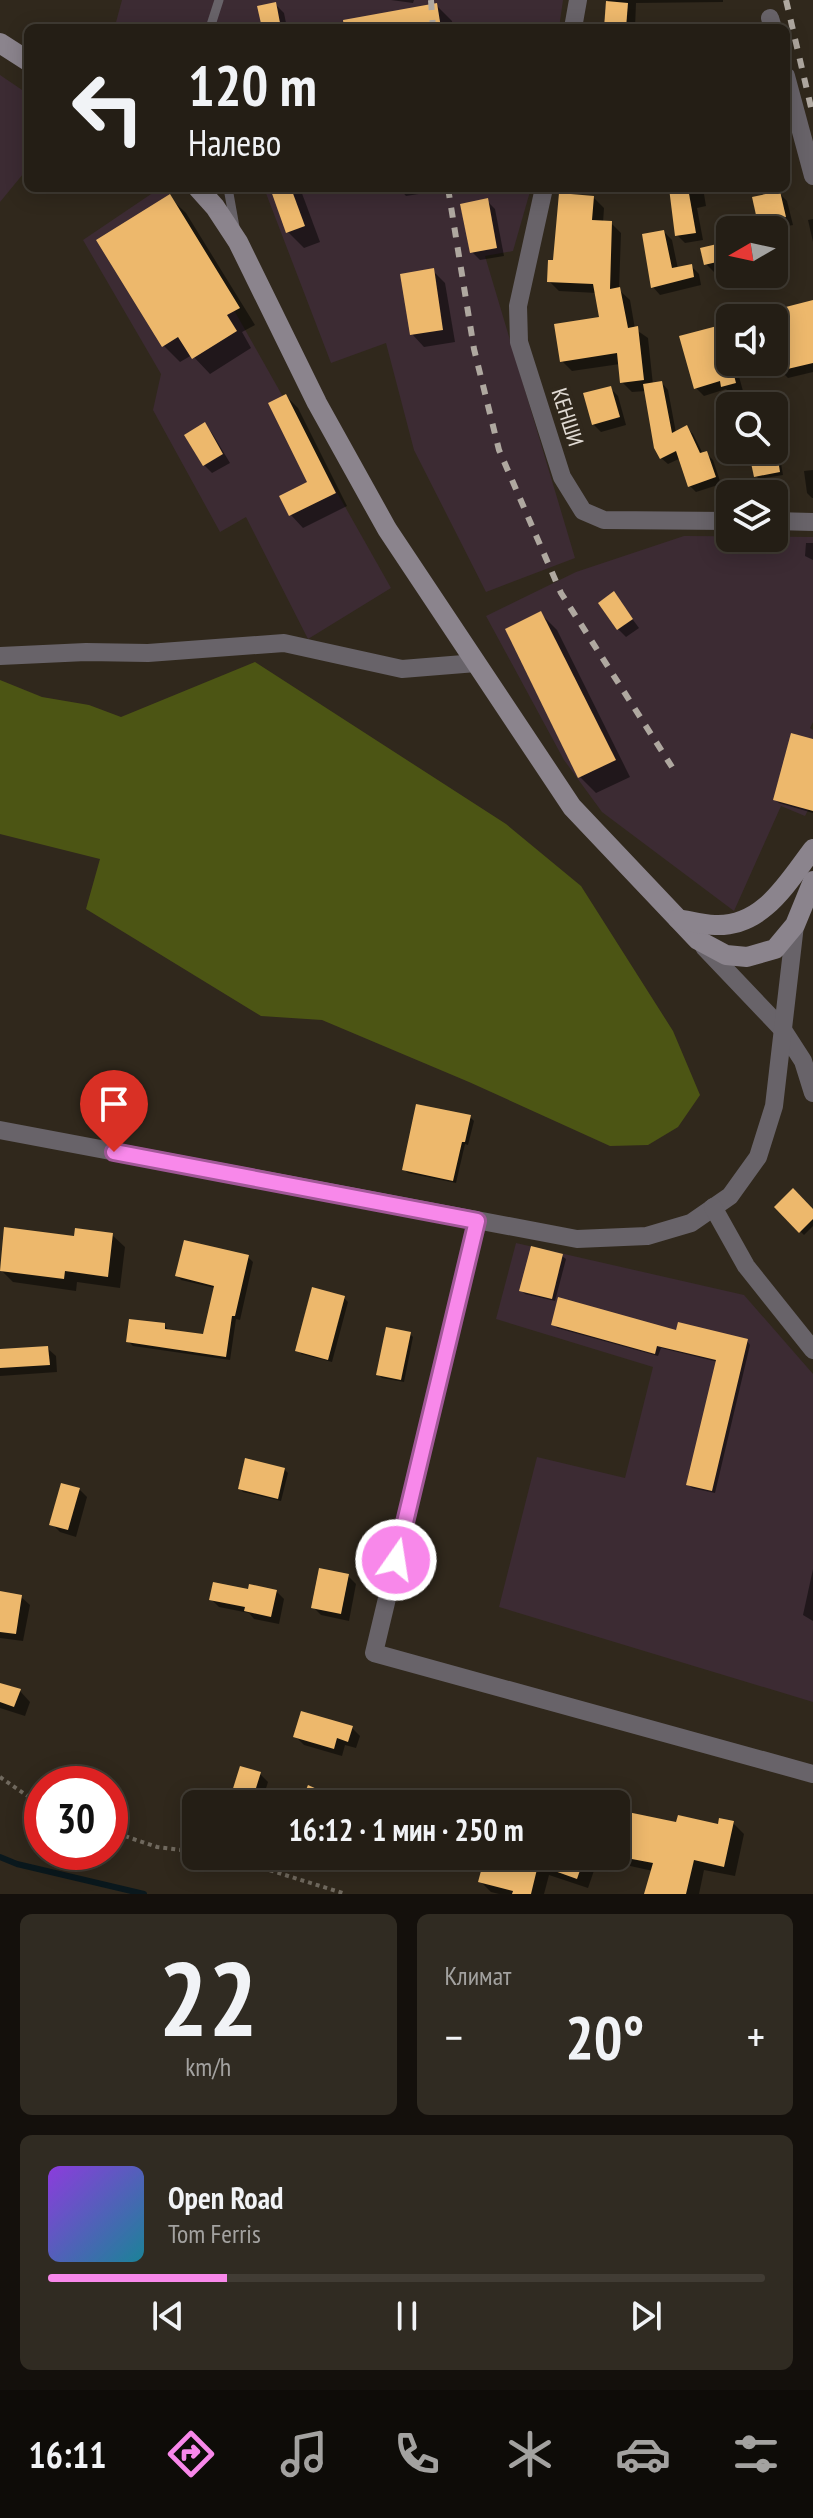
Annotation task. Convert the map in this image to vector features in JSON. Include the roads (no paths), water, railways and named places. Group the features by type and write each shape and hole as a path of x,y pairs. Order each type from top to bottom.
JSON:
{"main road":[{"path":"0,43 24,58"},
{"path":"202,192 238,242 317,403 387,529 572,807 698,940 726,955 747,957 775,949 795,925 813,881"},
{"path":"678,919 716,925 746,921 773,902 813,849"}],"street":[{"path":"574,24 578,0"},
{"path":"790,91 813,176"},
{"name":"КЕНШИ","path":"543,192 518,306 519,342 562,477 583,511 604,520 716,521"},
{"path":"788,521 813,522"},
{"path":"0,656 148,653 284,643 402,669 476,663"},
{"path":"0,1130 577,1239 647,1236 691,1223 730,1196 758,1157 774,1106 795,925"},
{"path":"698,940 783,1030 803,1061 813,1093"},
{"path":"713,1207 746,1266 813,1350"},
{"path":"477,1221 374,1653 813,1774"}],"lane":[{"path":"211,24 219,0"},
{"path":"229,192 238,242"}],"waterway":[{"path":"0,1857 17,1864 144,1894"}],"railway":[{"path":"431,0 433,24"},
{"path":"786,0 813,116"},
{"path":"449,192 474,349 499,450 561,593 672,767"}]}
